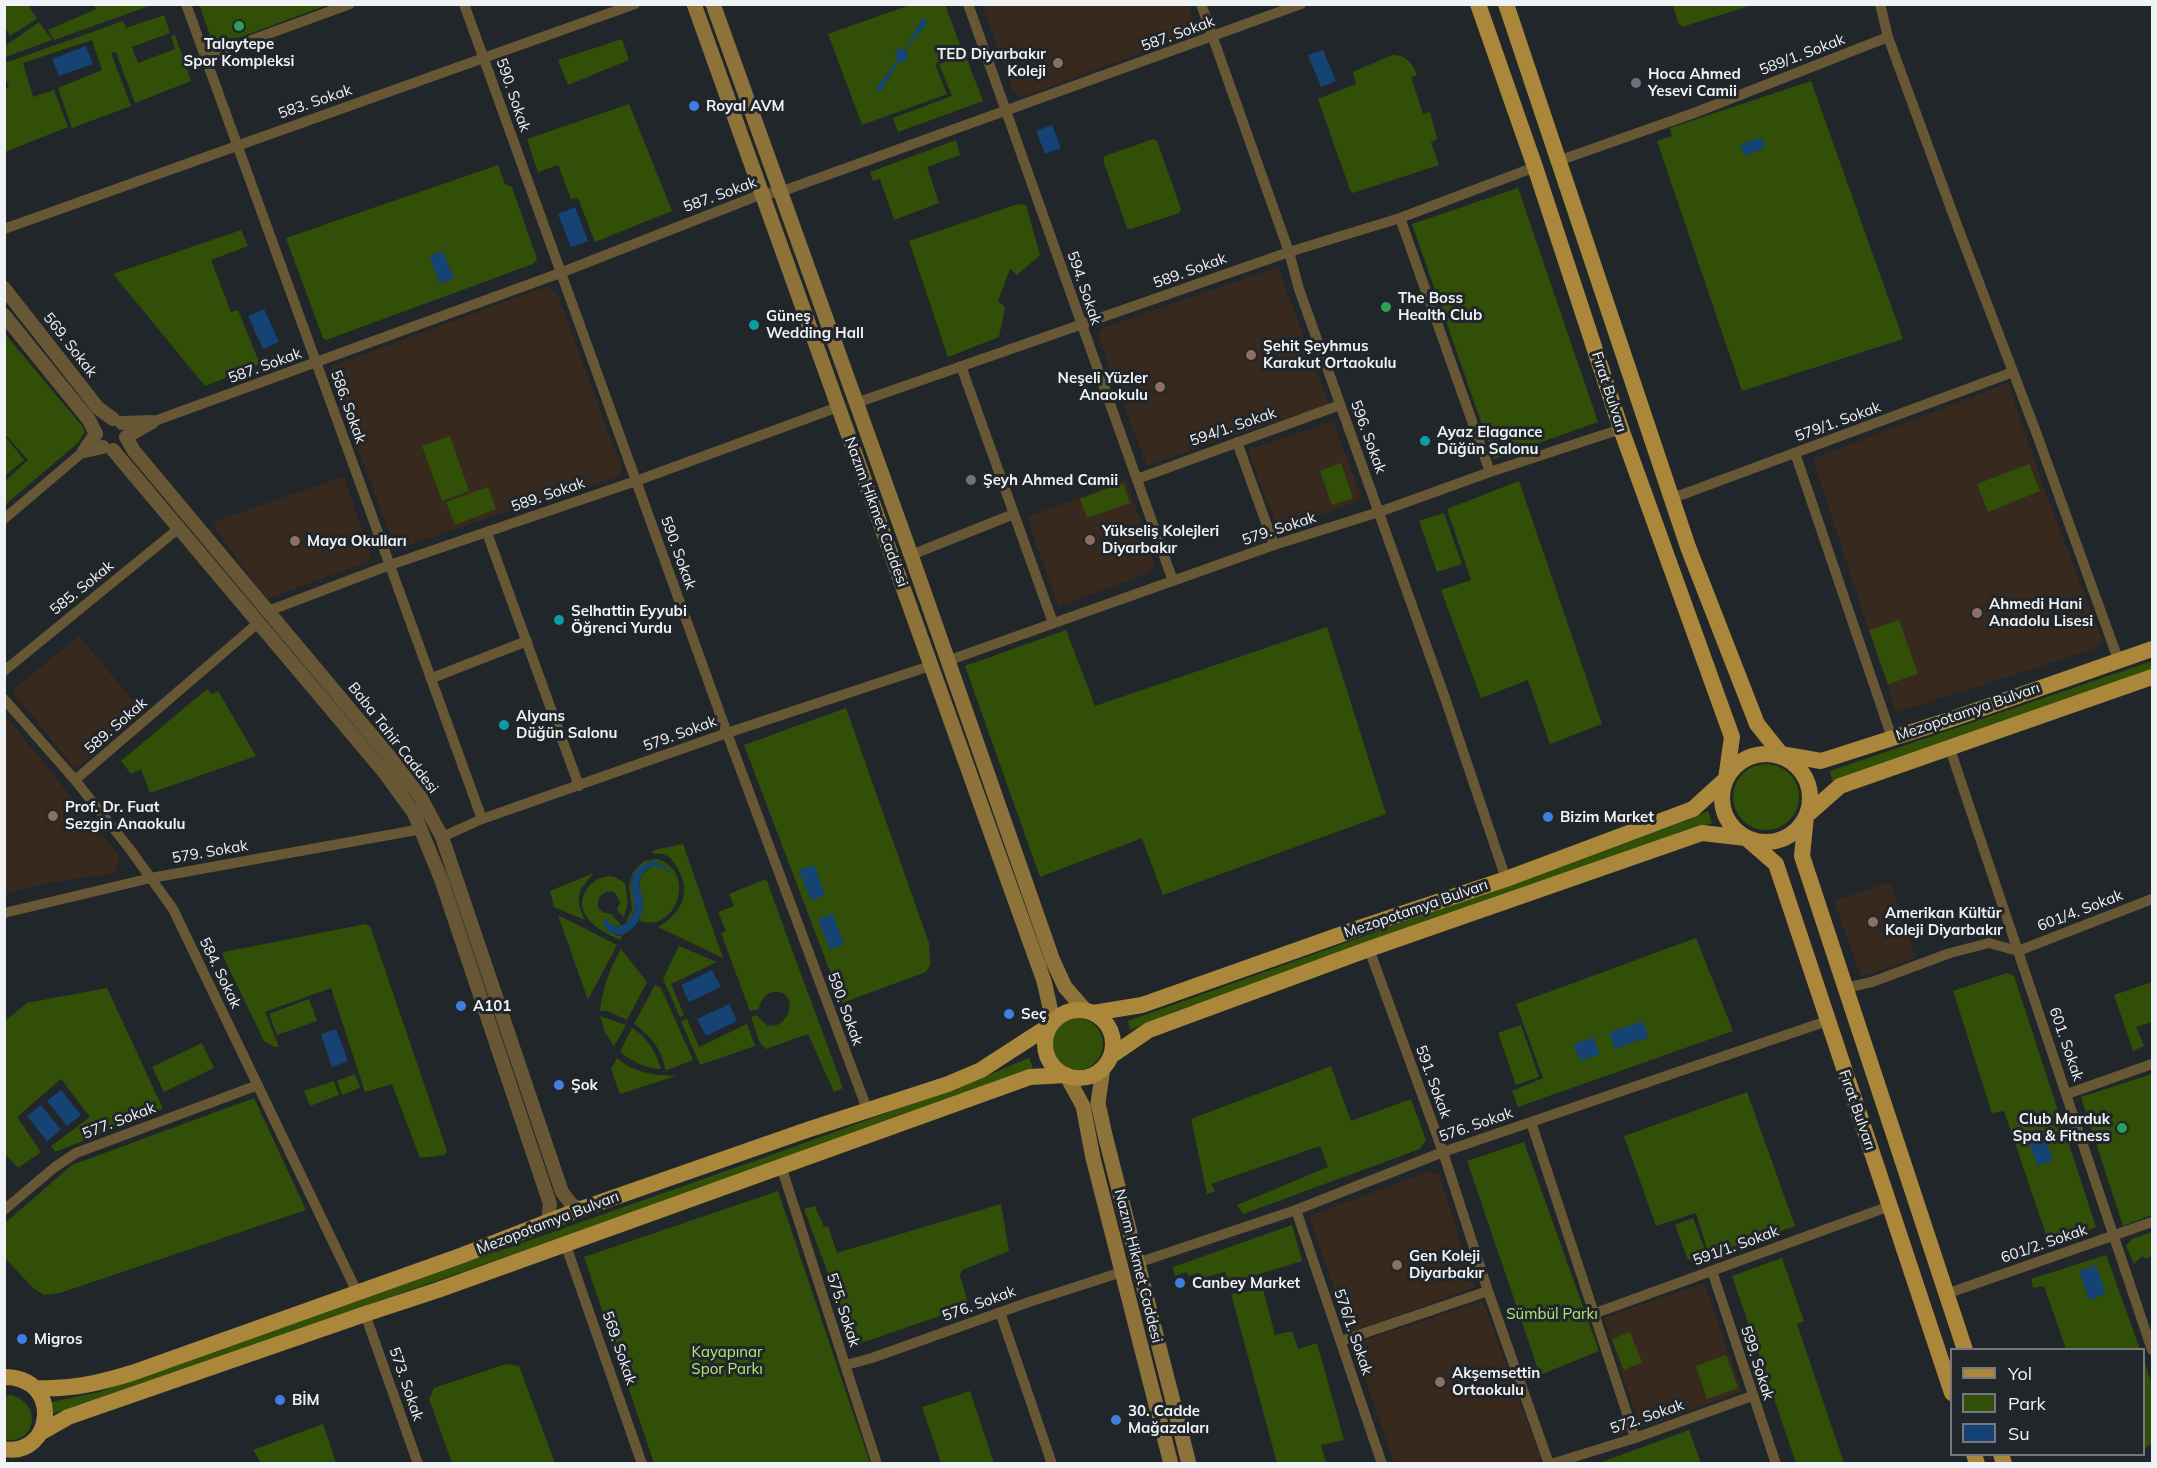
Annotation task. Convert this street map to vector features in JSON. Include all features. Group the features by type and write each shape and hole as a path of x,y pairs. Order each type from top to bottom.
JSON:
{"main road":[{"name":"Nazım Hikmet Caddesi","path":"694,4 1044,981 1051,1024"},
{"name":"Nazım Hikmet Caddesi","path":"712,4 911,555 1053,961 1065,987 1089,1012"},
{"name":"Fırat Bulvarı","path":"1478,4 1535,167 1621,429 1732,737 1726,779"},
{"name":"Fırat Bulvarı","path":"1506,4 1688,546 1757,724 1781,754"},
{"name":"Mezopotamya Bulvarı","path":"1781,754 1821,761 1949,720 2152,648"},
{"name":"Mezopotamya Bulvarı","path":"1806,816 1840,786 2152,677"},
{"path":"1754,754 1781,754 1804,774 1809,788 1810,802 1806,816 1799,828 1788,837 1775,842 1761,842 1746,838 1727,820 1722,807 1721,793 1726,779 1732,768 1754,754"},
{"name":"Mezopotamya Bulvarı","path":"1089,1012 1142,1005 1506,879 1693,809 1726,779"},
{"name":"Fırat Bulvarı","path":"1806,816 1802,856 1964,1348"},
{"name":"Mezopotamya Bulvarı","path":"1107,1062 1149,1030 1369,949 1702,833 1746,838"},
{"name":"Fırat Bulvarı","path":"1746,838 1776,864 1950,1387"},
{"path":"40,1433 68,1418 438,1290 1030,1077 1066,1075 1086,1077 1107,1062 1113,1043 1104,1020 1089,1012 1071,1011 1051,1024 1045,1039 1046,1054 1054,1068 1066,1075"},
{"name":"Mezopotamya Bulvarı","path":"36,1388 59,1389 92,1385 142,1369 463,1255 581,1209 867,1109 948,1084 981,1070 1051,1024"},
{"name":"Nazım Hikmet Caddesi","path":"1107,1062 1098,1103 1189,1464"},
{"name":"Nazım Hikmet Caddesi","path":"1066,1075 1083,1106 1093,1158 1171,1464"},
{"path":"4,1377 15,1377 27,1381 36,1388 43,1398 46,1410 45,1422 40,1433 32,1442 13,1449 4,1462"}],"street":[{"name":"586. Sokak","path":"186,4 482,819"},
{"path":"206,57 350,4"},
{"name":"590. Sokak","path":"464,4 727,733 867,1109"},
{"name":"583. Sokak","path":"4,229 635,4"},
{"name":"594. Sokak","path":"968,4 1173,581"},
{"name":"596. Sokak","path":"1201,4 1289,252 1299,289 1445,698 1506,879"},
{"name":"587. Sokak","path":"152,422 560,273 762,194 780,192 1213,38 1301,4"},
{"path":"1880,4 1888,37 2118,659"},
{"name":"589/1. Sokak","path":"1558,161 1694,113 1888,37"},
{"name":"589. Sokak","path":"856,403 1289,252 1400,218 1535,167"},
{"path":"1400,218 1490,472"},
{"name":"569. Sokak","path":"4,288 98,408 118,421"},
{"path":"4,315 89,420 97,440 108,449"},
{"path":"961,366 1053,623"},
{"name":"579/1. Sokak","path":"1673,498 2013,372"},
{"name":"594/1. Sokak","path":"1137,479 1340,405"},
{"name":"589. Sokak","path":"268,611 390,565 636,481 838,407"},
{"path":"4,519 84,451 103,421 152,422"},
{"path":"118,421 126,437"},
{"path":"84,451 122,446 126,437 152,422"},
{"name":"579. Sokak","path":"947,661 1274,545 1379,512 1490,472 1621,429"},
{"name":"Baba Tahir Caddesi","path":"126,437 134,451 389,756 421,798 442,837 562,1192 572,1205 581,1209"},
{"path":"1237,442 1274,545"},
{"name":"Baba Tahir Caddesi","path":"108,449 124,461 178,529 384,772 414,813 441,879 550,1204 548,1221"},
{"path":"1795,453 1892,738"},
{"path":"911,555 1014,514"},
{"name":"585. Sokak","path":"4,670 178,529"},
{"path":"488,533 579,786"},
{"name":"589. Sokak","path":"75,780 258,623"},
{"path":"432,678 527,641"},
{"name":"579. Sokak","path":"442,837 482,819 727,733 930,666"},
{"name":"584. Sokak","path":"4,699 75,780 173,909 357,1292"},
{"name":"601. Sokak","path":"1950,749 2152,1350"},
{"name":"579. Sokak","path":"4,913 151,878 422,829"},
{"name":"601/4. Sokak","path":"2018,951 2152,899"},
{"path":"1845,988 1872,982 1950,953 1989,943 2018,951"},
{"name":"591. Sokak","path":"1369,949 1443,1152 1488,1291 1550,1464"},
{"name":"576. Sokak","path":"1137,1263 1296,1210 1443,1152 1827,1021"},
{"path":"2067,1094 2152,1064"},
{"name":"577. Sokak","path":"4,1210 55,1167 76,1153 258,1085"},
{"path":"1531,1122 1635,1438"},
{"name":"575. Sokak","path":"781,1166 877,1464"},
{"name":"591/1. Sokak","path":"1593,1314 1890,1206"},
{"name":"576/1. Sokak","path":"1296,1210 1382,1464"},
{"name":"601/2. Sokak","path":"1946,1294 2152,1222"},
{"name":"569. Sokak","path":"565,1243 642,1464"},
{"name":"599. Sokak","path":"1712,1271 1776,1464"},
{"name":"576. Sokak","path":"846,1365 1122,1272"},
{"path":"1341,1341 1488,1291"},
{"path":"1000,1312 1052,1464"},
{"name":"573. Sokak","path":"365,1314 418,1464"},
{"name":"572. Sokak","path":"1550,1464 1635,1438 1752,1396"}],"shaded area":[{"name":"TED Diyarbakır Koleji","path":"982,5 1190,5 1193,34 1022,97 1014,93"},
{"path":"1278,267 1329,405 1147,466 1098,336 1102,328"},
{"path":"547,286 557,293 622,469 619,477 522,506 404,547 393,541 329,374 333,366"},
{"path":"2008,383 2046,494 2102,640 2096,648 1899,712 1895,710 1813,459"},
{"path":"1333,421 1361,496 1356,502 1278,530 1248,450"},
{"name":"Maya Okulları","path":"344,476 372,560 267,599 211,523"},
{"name":"Yükseliş Kolejleri Diyarbakır","path":"1126,480 1154,562 1150,572 1058,607 1027,517"},
{"path":"79,636 143,713 75,769 12,691"},
{"name":"Prof. Dr. Fuat Sezgin Anaokulu","path":"5,715 120,857 114,873 49,883 5,894"},
{"name":"Amerikan Kültür Koleji Diyarbakır","path":"1890,882 1916,958 1861,977 1834,901"},
{"name":"Gen Koleji Diyarbakır","path":"1428,1172 1439,1175 1475,1287 1350,1333 1309,1216"},
{"path":"1704,1283 1742,1391 1645,1427 1639,1424 1604,1318"},
{"name":"Akşemsettin Ortaokulu","path":"1483,1301 1541,1459 1530,1464 1394,1463 1353,1344"}],"green space":[{"path":"5,4 28,5 37,19 10,36 5,27"},
{"name":"Talaytepe Spor Kompleksi","path":"199,4 327,4 327,5 214,47"},
{"path":"1673,4 1752,5 1682,27 1678,22"},
{"path":"94,5 152,5 54,40 48,30 96,9"},
{"path":"910,5 945,5 962,50 935,64 947,94 862,125 828,34"},
{"path":"164,15 170,33 132,47 138,63 175,49 171,36 175,35 191,81 135,103 116,52 111,53 131,106 72,128 58,88 102,70 92,40 23,63 33,97 54,90 68,127 5,152 5,90 9,86 5,77 5,63 123,21 126,28"},
{"path":"39,22 52,40 5,57 5,46"},
{"path":"622,39 629,60 568,85 558,60"},
{"path":"965,54 983,101 898,132 893,118 952,96 939,64"},
{"path":"1392,55 1405,58 1415,70 1417,75 1411,77 1423,114 1430,112 1437,139 1431,142 1439,165 1353,193 1318,99 1356,84 1353,72"},
{"path":"1811,81 1903,339 1742,391 1657,141 1672,136 1670,128"},
{"path":"629,104 672,211 595,242 578,198 571,199 558,165 538,172 527,139"},
{"path":"1153,139 1157,141 1181,209 1179,213 1131,229 1127,228 1103,160 1105,156"},
{"path":"956,140 960,155 927,167 939,203 894,220 880,179 873,181 870,172"},
{"path":"498,165 505,184 512,187 537,259 533,264 326,340 323,338 286,238"},
{"path":"1518,188 1598,422 1494,459 1412,224"},
{"path":"1018,204 1026,205 1040,255 1017,275 1010,269 998,301 1005,307 999,337 948,357 909,241"},
{"path":"241,230 248,246 211,260 231,312 238,310 260,364 205,386 113,274"},
{"path":"5,334 85,432 78,443 5,505 5,481 28,460 5,434"},
{"path":"4,436 24,460 5,476"},
{"path":"450,436 469,491 442,501 422,446"},
{"path":"1341,463 1353,498 1332,505 1320,471"},
{"path":"2029,464 2040,491 1988,512 1977,484"},
{"path":"1519,481 1602,724 1550,744 1528,680 1481,698 1441,590 1471,580 1447,509"},
{"path":"1123,483 1130,503 1087,518 1080,499"},
{"path":"488,487 496,509 455,525 446,502"},
{"path":"1444,513 1462,564 1437,572 1419,521"},
{"path":"1899,620 1918,674 1888,684 1869,630"},
{"path":"1327,627 1386,814 1163,895 1142,838 1040,877 965,666 1066,630 1095,706"},
{"path":"2152,661 2152,669 1832,781 1830,771"},
{"path":"207,689 212,694 218,691 256,756 150,793 141,769 131,774 121,761"},
{"path":"846,708 929,943 930,965 926,972 842,1003 744,745"},
{"path":"1760,764 1772,764 1790,773 1797,784 1799,797 1797,810 1790,821 1779,828 1760,830 1747,825 1738,816 1733,803 1733,791 1738,778 1747,769"},
{"path":"1708,811 1712,823 1176,1011 1130,1030 1128,1021"},
{"path":"683,844 723,958 658,927 677,911 684,889 680,873 672,860 663,854 651,853 654,850"},
{"path":"657,859 670,866 677,876 679,888 672,911 663,919 652,923 639,920 641,878 652,866 658,865 670,871 657,862 633,874 631,881 635,908 628,922 626,921 632,910 629,885 633,872 644,861"},
{"path":"594,873 584,884 579,895 585,920 554,907 550,891"},
{"path":"608,876 625,883 628,902 624,917 617,910 620,902 615,893 611,891 600,896 598,908 604,913 611,914 622,926 613,926 604,919 604,925 617,936 623,935 620,940 598,928 586,916 583,909 582,901 587,889 597,880"},
{"path":"766,879 843,1088 834,1092 808,1034 766,1049 760,1043 751,1017 756,1015 768,1026 777,1025 788,1013 789,1000 783,994 774,992 765,996 759,1009 750,1011 721,933 726,931 718,912 734,906 729,894"},
{"path":"558,915 617,945 588,1000"},
{"path":"365,924 370,926 446,1148 447,1153 444,1155 420,1158 392,1084 365,1092 331,988 265,1012 279,1047 274,1047 264,1041 222,954"},
{"path":"1696,938 1733,1031 1518,1107 1512,1091 1543,1078 1516,1004"},
{"path":"679,946 717,962 671,984 684,1015 680,1017 663,979"},
{"path":"621,949 647,982 627,1020 608,1011 600,1011 607,979"},
{"path":"2007,973 2014,976 2096,1227 2050,1246 2004,1111 1992,1113 1953,991"},
{"path":"2152,982 2152,1022 2136,1027 2144,1046 2133,1051 2114,995"},
{"path":"655,985 661,988 693,1060 667,1070 654,1044 634,1024"},
{"path":"107,988 163,1109 55,1152 51,1146 90,1117 61,1079 17,1117 41,1152 18,1168 5,1154 5,1021 27,1003"},
{"path":"309,999 317,1021 277,1035 269,1014"},
{"path":"600,1016 626,1025 614,1046 605,1032"},
{"path":"1072,1018 1082,1018 1091,1022 1099,1030 1103,1044 1099,1058 1091,1066 1082,1070 1072,1070 1063,1066 1055,1058 1051,1049 1051,1039 1055,1030 1063,1022"},
{"path":"687,1019 699,1047 747,1024 755,1046 700,1065 681,1021"},
{"path":"1521,1025 1539,1077 1516,1085 1498,1033"},
{"path":"632,1028 650,1046 661,1069 639,1064 620,1052"},
{"path":"202,1043 214,1068 164,1092 152,1067"},
{"path":"617,1058 630,1067 644,1072 676,1076 620,1094 611,1069"},
{"path":"1029,1058 1033,1068 969,1092 566,1236 52,1414 51,1402 99,1392 760,1159 969,1083"},
{"path":"1331,1066 1351,1121 1411,1099 1426,1140 1420,1149 1243,1214 1237,1205 1328,1167 1320,1146 1211,1184 1215,1191 1207,1194 1191,1119"},
{"path":"355,1074 360,1088 342,1095 337,1081"},
{"name":"Club Marduk Spa & Fitness","path":"2152,1074 2152,1215 2123,1226 2081,1097"},
{"path":"334,1081 339,1095 310,1106 304,1091"},
{"path":"1747,1092 1795,1226 1709,1255 1696,1213 1656,1226 1624,1136"},
{"path":"254,1098 306,1210 60,1293 44,1295 33,1288 5,1258 5,1223 72,1165"},
{"name":"Sümbül Parkı","path":"1524,1142 1599,1351 1540,1375 1467,1161"},
{"name":"Kayapınar Spor Parkı","path":"778,1191 870,1463 654,1463 584,1257"},
{"path":"1001,1204 1009,1251 962,1270 960,1276 969,1306 858,1344 853,1341 804,1209 815,1206 824,1227 828,1226 837,1253"},
{"path":"1693,1218 1706,1253 1688,1260 1675,1225"},
{"path":"1292,1225 1302,1261 1229,1283 1225,1272 1201,1278 1199,1273 1189,1276 1186,1272 1175,1276 1173,1267"},
{"path":"2152,1232 2152,1254 2147,1259 2142,1256 2134,1264 2126,1246 2132,1239"},
{"path":"2106,1255 2140,1348 2066,1348 2044,1286 2033,1288 2031,1279"},
{"path":"1782,1258 1804,1321 1797,1324 1844,1463 1796,1463 1732,1276"},
{"path":"1263,1289 1275,1335 1292,1331 1298,1349 1317,1343 1344,1440 1321,1445 1326,1463 1277,1463 1231,1294"},
{"path":"1630,1332 1642,1362 1624,1370 1612,1339"},
{"path":"1726,1355 1738,1388 1707,1399 1696,1366"},
{"path":"2145,1363 2152,1385 2152,1444 2145,1448"},
{"path":"506,1364 519,1366 555,1463 452,1463 429,1399 434,1388"},
{"path":"970,1391 994,1463 941,1463 922,1407"},
{"path":"12,1395 22,1400 28,1407 32,1415 32,1423 24,1436 15,1440 5,1440 5,1396"},
{"path":"323,1424 336,1463 261,1463 253,1450"},
{"path":"1689,1430 1701,1463 1599,1463"}],"water":[{"path":"922,19 926,19 927,23 906,50 908,58 904,62 899,62 883,90 879,92 876,88 897,61 895,53 898,49 905,49"},
{"path":"86,46 93,64 59,76 52,59"},
{"path":"1323,50 1336,81 1321,87 1308,55"},
{"path":"1052,125 1061,148 1045,154 1036,131"},
{"path":"1761,137 1765,148 1745,156 1740,145"},
{"path":"575,207 588,241 571,247 558,214"},
{"path":"443,251 454,279 440,284 429,256"},
{"path":"264,309 279,342 263,349 248,316"},
{"path":"652,861 670,871 654,866 646,869 639,883 643,904 638,921 628,932 616,935 610,932 604,925 604,919 608,919 610,924 619,927 630,920 634,912 633,876 639,868"},
{"path":"814,865 825,895 811,901 799,870"},
{"path":"833,914 844,944 830,950 818,919"},
{"path":"712,970 721,987 689,1002 681,985"},
{"path":"729,1004 737,1021 706,1036 697,1019"},
{"path":"1643,1021 1649,1037 1615,1049 1609,1033"},
{"path":"336,1029 348,1061 332,1067 321,1034"},
{"path":"1593,1037 1600,1054 1580,1061 1574,1044"},
{"path":"61,1090 81,1115 67,1126 47,1101"},
{"path":"41,1105 61,1130 47,1141 27,1116"},
{"path":"2043,1133 2053,1160 2038,1166 2027,1139"},
{"path":"2096,1265 2106,1294 2089,1300 2079,1271"}],"place":[{"name":"Talaytepe Spor Kompleksi","path":"239,26"},
{"name":"TED Diyarbakır Koleji","path":"1058,63"},
{"name":"Hoca Ahmed Yesevi Camii","path":"1636,83"},
{"name":"Royal AVM","path":"694,106"},
{"name":"The Boss Health Club","path":"1386,307"},
{"name":"Güneş Wedding Hall","path":"754,325"},
{"name":"Şehit Şeyhmus Karakut Ortaokulu","path":"1251,355"},
{"name":"Neşeli Yüzler Anaokulu","path":"1160,387"},
{"name":"Ayaz Elagance Düğün Salonu","path":"1425,441"},
{"name":"Şeyh Ahmed Camii","path":"971,480"},
{"name":"Yükseliş Kolejleri Diyarbakır","path":"1090,540"},
{"name":"Maya Okulları","path":"295,541"},
{"name":"Ahmedi Hani Anadolu Lisesi","path":"1977,613"},
{"name":"Selhattin Eyyubi Öğrenci Yurdu","path":"559,620"},
{"name":"Alyans Düğün Salonu","path":"504,725"},
{"name":"Prof. Dr. Fuat Sezgin Anaokulu","path":"53,816"},
{"name":"Bizim Market","path":"1548,817"},
{"name":"Amerikan Kültür Koleji Diyarbakır","path":"1873,922"},
{"name":"A101","path":"461,1006"},
{"name":"Seç","path":"1009,1014"},
{"name":"Şok","path":"559,1085"},
{"name":"Club Marduk Spa & Fitness","path":"2122,1128"},
{"name":"Gen Koleji Diyarbakır","path":"1397,1265"},
{"name":"Canbey Market","path":"1180,1283"},
{"name":"Migros","path":"22,1339"},
{"name":"Akşemsettin Ortaokulu","path":"1440,1382"},
{"name":"BİM","path":"280,1400"},
{"name":"30. Cadde Mağazaları","path":"1116,1420"}]}
